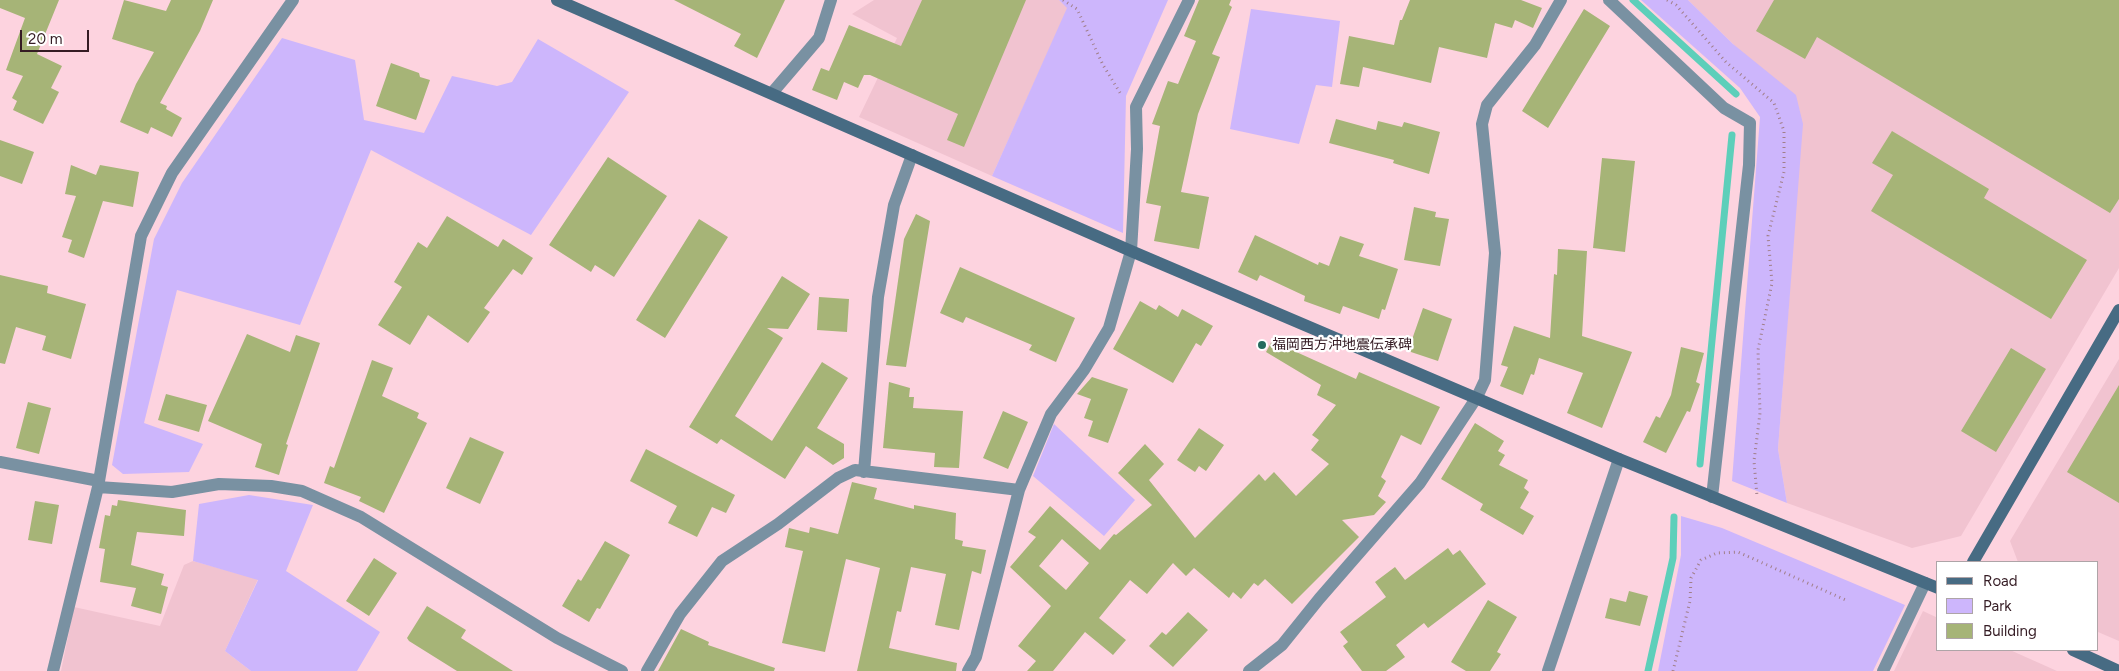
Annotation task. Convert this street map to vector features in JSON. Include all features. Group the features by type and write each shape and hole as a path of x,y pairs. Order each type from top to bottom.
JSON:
{"street":[{"path":"53,671 98,484 141,236 172,173 292,0"},
{"path":"557,0 1131,251 1619,459 1936,587"},
{"path":"772,93 819,38 831,0"},
{"path":"968,671 976,657 1019,490 1051,414 1084,370 1109,328 1131,251 1137,149 1136,107 1189,0"},
{"path":"1249,671 1282,645 1319,599 1420,483 1477,397 1485,380 1495,253 1482,124 1487,105 1535,45 1561,0"},
{"path":"1609,0 1724,108 1750,123 1749,165 1712,497"},
{"path":"864,472 878,297 894,205 912,155"},
{"path":"1974,561 2119,310"},
{"path":"1548,671 1619,459"},
{"path":"0,462 98,484 172,492 219,484 271,486 302,491 360,517 557,638 622,671"},
{"path":"647,671 680,614 722,561 778,524 838,478 855,470 1019,490"},
{"path":"1883,671 1925,583"},
{"path":"2075,651 2119,671"}],"path":[{"path":"1063,0 1077,9 1103,65 1120,94 1136,107"},
{"path":"1673,671 1690,601 1691,578 1701,560 1717,553 1738,552 1848,601"}],"shaded area":[{"path":"874,0 1059,0 1068,8 992,176 859,117 897,38 852,14"},
{"path":"1688,0 2119,0 2119,268 1961,536 1912,548 1787,503 1778,449 1802,124 1733,44"},
{"path":"2119,359 2119,641 2099,632 2099,561 2018,561 2010,541"},
{"path":"193,561 258,579 225,651 251,671 61,671 74,607 160,626 184,565"},
{"path":"1923,611 1936,617 1936,651 2012,651 2057,671 1894,671"}],"green space":[{"path":"1059,0 1168,0 1126,96 1123,233 992,176 1067,8"},
{"path":"1641,0 1688,0 1733,44 1796,95 1803,124 1778,449 1787,503 1732,481 1760,117 1740,88"},
{"path":"1251,9 1340,21 1332,87 1316,85 1299,144 1230,129"},
{"path":"282,38 355,60 364,120 424,133 452,76 497,86 512,82 538,39 629,92 531,235 371,150 300,325 177,290 144,423 203,444 189,472 123,474 112,465 154,239 182,183"},
{"path":"1054,424 1135,500 1104,536 1033,476"},
{"path":"249,495 313,505 286,571 380,632 357,671 251,671 225,651 258,580 193,561 199,504"},
{"path":"1681,516 1722,528 1905,605 1873,671 1658,671 1681,555"}],"building":[{"path":"0,0 59,0 37,54 62,66 51,88 59,92 43,124 13,110 17,101 12,98 23,76 6,70 25,18 0,8"},
{"path":"124,0 166,11 171,0 213,0 200,31 160,103 167,106 166,109 182,118 172,137 151,127 148,134 120,122 136,84 154,52 112,39"},
{"path":"674,0 785,0 757,58 734,46 741,34"},
{"path":"922,0 1026,0 964,147 947,140 958,114 870,75 864,75 858,88 844,82 837,100 812,90 821,68 829,71 849,25 901,46"},
{"path":"1199,0 1231,0 1229,5 1232,7 1212,54 1220,57 1198,114 1181,192 1209,197 1199,249 1154,241 1161,206 1146,203 1160,126 1152,124 1168,81 1178,84 1196,41 1184,36"},
{"path":"1410,0 1521,0 1542,8 1533,28 1515,20 1512,28 1495,23 1487,58 1439,47 1431,83 1363,67 1359,87 1340,84 1349,36 1394,45 1400,20 1402,20"},
{"path":"1774,0 2119,0 2119,199 2110,213 1817,37 1805,59 1756,31"},
{"path":"1584,9 1610,26 1548,128 1522,111"},
{"path":"391,63 419,73 420,77 430,80 416,120 376,106"},
{"path":"1336,119 1376,130 1378,121 1402,127 1404,122 1440,132 1429,174 1393,163 1394,160 1329,143"},
{"path":"1892,131 1989,189 1984,198 2087,260 2051,319 1871,211 1893,175 1872,163"},
{"path":"0,140 34,152 22,184 0,176"},
{"path":"608,157 667,196 614,277 595,265 591,272 549,245"},
{"path":"1602,158 1635,161 1625,252 1593,248"},
{"path":"71,165 96,175 100,165 139,172 133,207 103,201 84,258 68,252 72,240 62,237 76,196 65,194"},
{"path":"1414,207 1436,212 1435,217 1449,219 1440,266 1404,260"},
{"path":"916,214 930,221 906,367 886,365 904,239"},
{"path":"447,216 498,247 503,239 533,258 522,275 513,269 484,308 490,312 468,343 428,315 410,345 378,325 402,287 394,282 418,242 427,248"},
{"path":"699,219 728,237 665,338 636,320"},
{"path":"1255,235 1318,265 1319,262 1329,266 1340,236 1364,244 1359,256 1398,269 1385,310 1382,309 1379,319 1343,306 1340,314 1304,301 1305,296 1260,275 1257,281 1238,272"},
{"path":"1558,249 1587,251 1582,336 1632,352 1602,428 1567,413 1583,373 1539,358 1534,375 1531,374 1523,395 1500,386 1508,367 1501,365 1514,326 1550,338 1554,274 1557,275"},
{"path":"960,267 1075,318 1056,362 1029,350 1032,345 966,317 963,323 940,313"},
{"path":"0,275 48,286 47,293 86,304 71,359 42,350 46,336 16,327 5,364 0,363"},
{"path":"782,276 810,294 788,329 767,328 783,338 735,416 772,441 822,362 848,378 817,428 844,444 844,458 833,465 806,446 785,479 721,439 717,444 689,427"},
{"path":"819,297 849,299 847,332 817,330"},
{"path":"1140,301 1156,310 1159,305 1178,317 1182,309 1213,326 1201,346 1196,343 1173,383 1113,349"},
{"path":"1423,308 1452,319 1438,361 1408,351"},
{"path":"247,334 290,352 296,335 320,343 286,444 288,445 279,475 255,467 262,444 208,421"},
{"path":"1272,341 1356,379 1359,372 1440,407 1421,445 1401,435 1381,477 1386,481 1378,496 1386,502 1374,515 1342,520 1359,537 1292,604 1265,579 1258,586 1254,583 1241,599 1233,592 1229,598 1194,568 1186,576 1173,563 1147,594 1130,580 1099,618 1126,640 1113,655 1085,632 1053,671 1027,671 1036,661 1018,646 1051,606 1010,567 1036,537 1028,532 1050,506 1100,550 1114,534 1116,535 1152,505 1118,473 1145,444 1164,464 1149,480 1195,538 1259,474 1265,481 1274,472 1296,496 1329,464 1311,450 1319,440 1312,435 1336,405 1317,395 1321,385 1266,352","holes":["1062,539 1089,563 1066,590 1039,566"]},
{"path":"1681,347 1704,353 1696,382 1700,384 1690,412 1687,411 1666,453 1643,442 1656,416 1660,418 1671,395"},
{"path":"2011,348 2046,369 1996,452 1961,431"},
{"path":"372,360 393,368 382,396 419,413 417,418 427,423 384,513 359,501 361,497 324,483 330,466 334,468"},
{"path":"1092,377 1128,389 1108,443 1088,436 1093,421 1084,418 1091,399 1077,394"},
{"path":"889,382 910,388 909,397 914,397 913,408 963,411 959,468 934,467 935,453 883,448"},
{"path":"2119,385 2119,503 2067,472"},
{"path":"166,394 207,405 199,432 158,420"},
{"path":"28,402 51,408 39,454 16,448"},
{"path":"1003,411 1028,422 1008,469 983,458"},
{"path":"1475,423 1504,441 1498,451 1505,455 1499,465 1528,480 1524,488 1529,492 1520,508 1534,516 1523,535 1480,510 1483,504 1441,479"},
{"path":"1199,428 1224,445 1206,471 1199,466 1195,472 1177,460"},
{"path":"470,437 504,452 480,504 446,488"},
{"path":"646,449 735,495 726,513 712,507 697,537 668,523 677,506 630,481"},
{"path":"852,482 877,488 874,499 914,509 914,505 956,513 955,539 963,541 962,546 986,550 981,574 972,571 959,630 935,625 946,574 911,567 901,612 897,611 889,648 957,663 956,671 857,671 880,568 846,559 825,652 782,643 803,551 785,547 789,528 809,533 810,527 838,534"},
{"path":"118,500 186,510 184,536 137,532 131,565 164,574 161,585 168,587 161,614 131,606 136,588 100,582 105,549 99,548 105,515 110,516 112,505 117,506"},
{"path":"35,501 59,505 52,544 28,540"},
{"path":"605,541 630,555 600,609 597,608 589,622 562,606 578,579 581,581"},
{"path":"1448,548 1453,555 1460,550 1486,584 1428,628 1424,623 1396,645 1405,657 1386,671 1362,671 1343,646 1348,642 1340,632 1386,597 1375,582 1395,567 1405,580"},
{"path":"374,558 397,573 369,616 346,601"},
{"path":"1629,591 1648,596 1640,626 1605,618 1610,598 1626,602"},
{"path":"1488,600 1517,617 1497,652 1501,654 1490,671 1466,671 1451,662"},
{"path":"427,606 466,630 461,638 513,671 457,671 409,641 407,638"},
{"path":"1188,612 1208,630 1173,667 1149,646 1162,632 1166,635"},
{"path":"681,629 709,642 708,645 775,668 774,671 658,671"}],"waterway":[{"path":"1633,0 1736,94"},
{"path":"1700,464 1732,135"},
{"path":"1648,671 1673,558 1674,517"}],"place":[{"name":"福岡西方沖地震伝承碑","path":"1262,345"}]}
